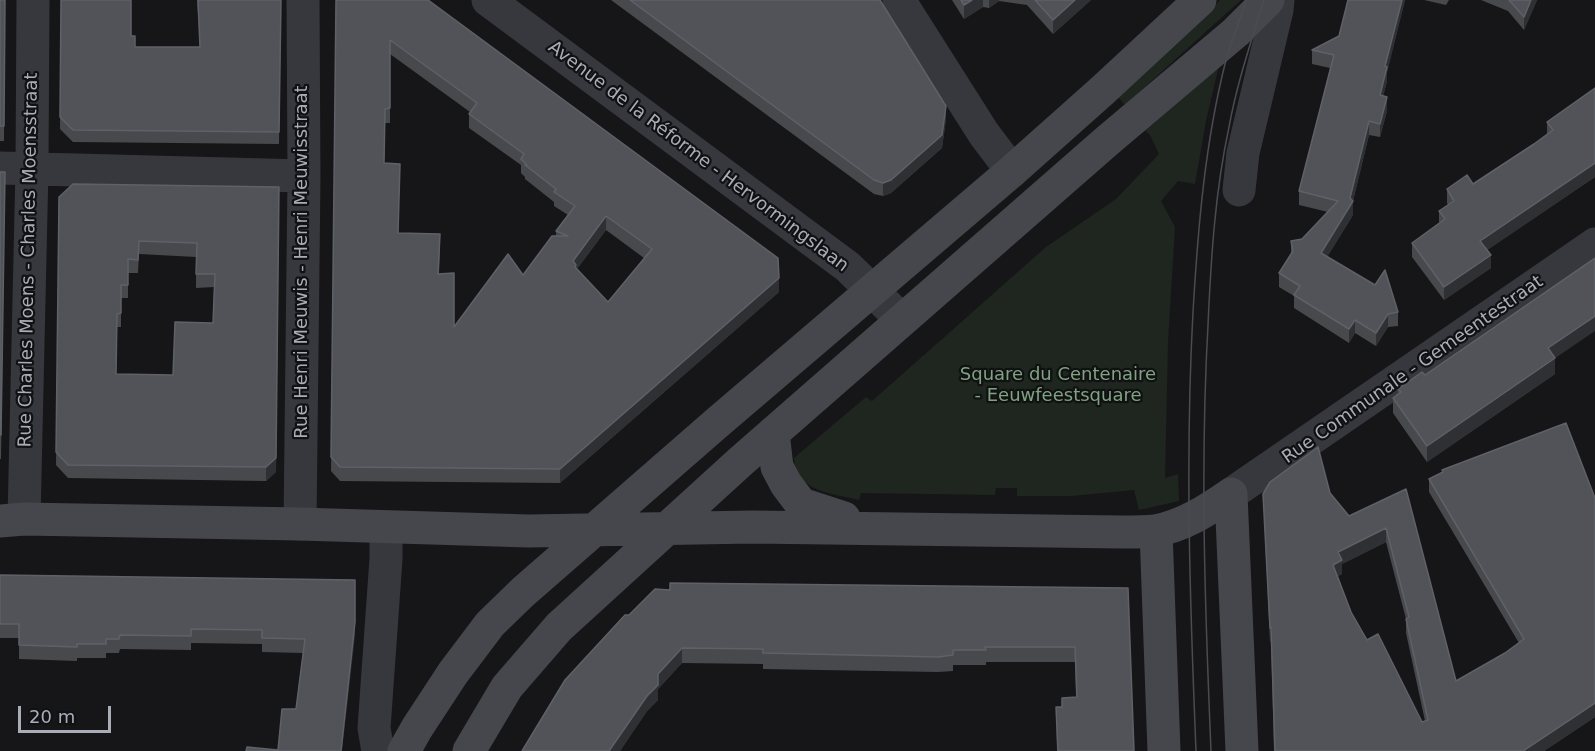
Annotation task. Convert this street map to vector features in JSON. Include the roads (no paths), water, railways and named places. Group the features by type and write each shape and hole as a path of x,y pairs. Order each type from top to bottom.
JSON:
{"main road":[{"path":"404,751 453,673 490,624 523,592 871,290 1012,171 1200,0"},
{"path":"469,751 507,687 553,633 773,433 1236,32 1268,0"},
{"path":"773,433 777,467 801,504 877,528"},
{"path":"12,520 300,524 529,531 668,528 877,528 1121,532 1156,531 1203,514 1231,494"},
{"path":"1231,494 1242,751"},
{"path":"1156,531 1164,751"}],"street":[{"name":"Rue Charles Moens - Charles Moensstraat","path":"12,520 16,168 33,0"},
{"name":"Rue Henri Meuwis - Henri Meuwisstraat","path":"300,524 304,176 303,0"},
{"name":"Avenue de la Réforme - Hervormingslaan","path":"488,0 843,263 902,320"},
{"path":"899,0 984,134 1012,171"},
{"path":"1239,190 1243,153 1278,10 1278,0"},
{"path":"16,168 304,176"},
{"name":"Rue Communale - Gemeentestraat","path":"1231,494 1595,244"},
{"path":"378,751 374,728 386,559 386,528"}],"tram line":[{"path":"1196,751 1189,476 1195,280 1200,217 1213,122 1226,60 1246,0"},
{"path":"1211,751 1205,591 1204,432 1212,250 1220,176 1232,111 1264,0"}],"park label":[{"name":"Square du Centenaire - Eeuwfeestsquare","path":"1058,385"}]}
